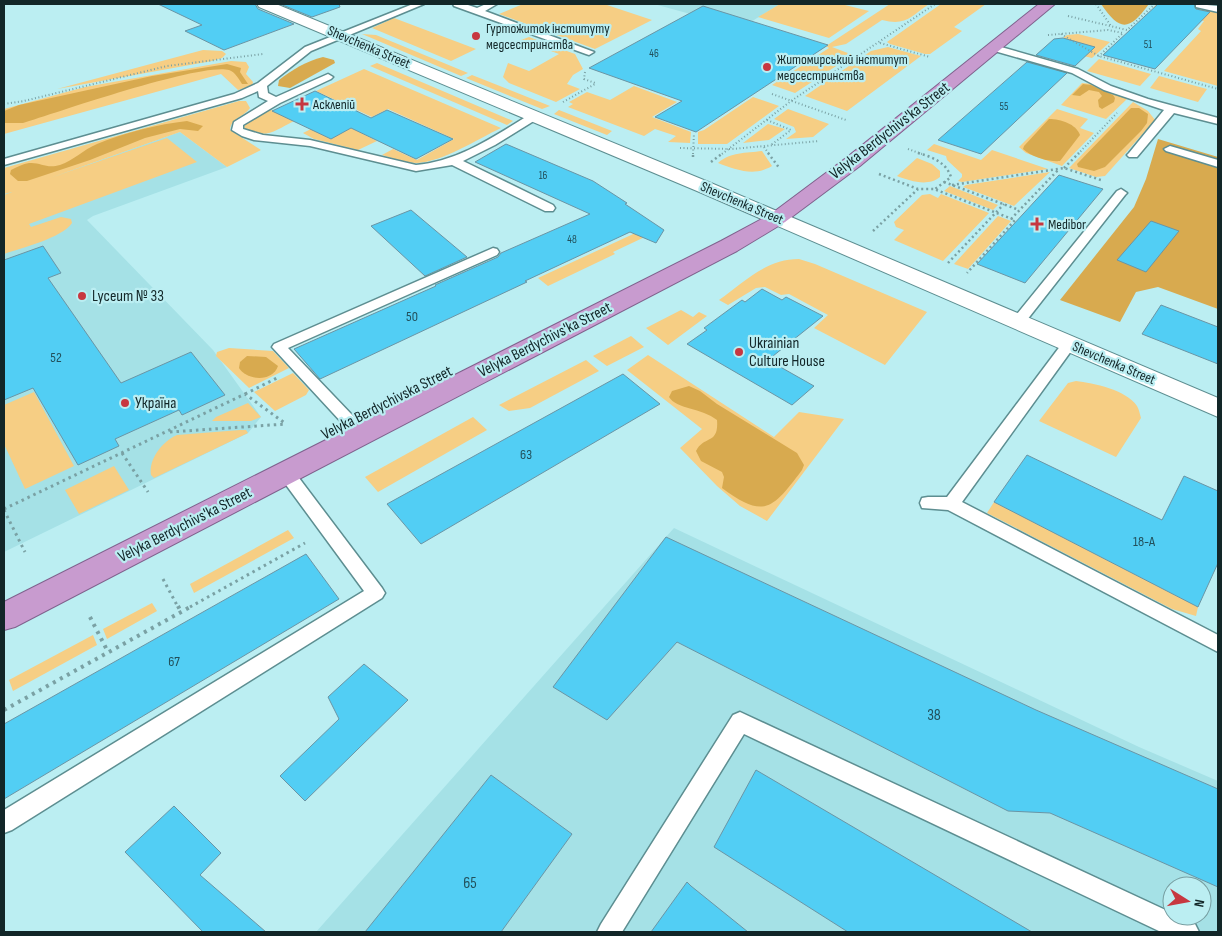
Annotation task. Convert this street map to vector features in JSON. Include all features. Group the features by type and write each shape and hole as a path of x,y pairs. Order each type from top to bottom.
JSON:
{"highway":[{"name":"Velyka Berdychivska Street","path":"4,597 712,239 769,214 811,174 1030,4"},
{"name":"Velyka Berdychivs'ka Street","path":"4,617 287,474 729,246 769,214 853,162 1048,4"}],"street":[{"name":"Shevchenka Street","path":"264,4 769,214 1218,408"}],"lane":[{"path":"4,162 238,96 262,86 271,76 308,49 420,4"},
{"path":"457,4 590,52"},
{"path":"476,11 493,4"},
{"path":"1199,5 1218,9"},
{"path":"994,48 1075,71 1085,78 1133,97 1218,122"},
{"path":"328,77 276,101 245,118 238,124 237,130 246,136 260,139 309,143 408,167 426,168 455,162 533,117"},
{"path":"262,86 263,95 276,101"},
{"path":"1133,155 1171,109"},
{"path":"1170,149 1218,164"},
{"path":"455,162 549,208"},
{"path":"1018,322 1121,193"},
{"path":"349,421 279,347 493,252"},
{"path":"951,504 1069,344"},
{"path":"4,822 376,593 287,474"},
{"path":"928,503 951,504 1218,644"},
{"path":"608,932 740,722 1187,932"}],"path":[{"path":"709,164 791,101 880,43 935,4"},
{"path":"1096,4 1111,26"},
{"path":"1099,56 1155,4"},
{"path":"1065,15 1127,30"},
{"path":"1108,30 1111,26"},
{"path":"1123,33 1108,30 1061,34 1099,56 1218,89"},
{"path":"880,43 930,57"},
{"path":"4,104 24,101 167,66 308,49"},
{"path":"556,105 595,84"},
{"path":"772,94 846,120"},
{"path":"1064,168 1133,97"},
{"path":"766,120 791,130 770,145"},
{"path":"693,157 694,133"},
{"path":"672,147 728,149 819,140"},
{"path":"764,146 780,169"},
{"path":"908,149 938,160 950,172 951,177 934,189"},
{"path":"952,185 1064,168 1106,182"},
{"path":"1011,218 1059,169"},
{"path":"879,174 918,189 934,189 1015,220 963,277"},
{"path":"944,182 1019,210"},
{"path":"873,231 918,189"},
{"path":"943,269 1004,204"},
{"path":"25,552 4,509 277,378"},
{"path":"167,432 286,424 245,394"},
{"path":"122,453 148,492"},
{"path":"4,710 330,530"},
{"path":"163,578 181,612"},
{"path":"90,617 108,652"}],"shaded area":[{"path":"523,4 604,4 652,20 595,49 499,14"},
{"path":"654,4 780,4 741,28"},
{"path":"780,4 841,4 869,11 829,38 758,17"},
{"path":"890,4 929,4 907,19 897,22 882,20 846,44 832,47 853,55 795,93 772,85 829,48 826,46"},
{"path":"941,4 986,4 954,27 962,31 930,54 887,42"},
{"path":"1101,4 1149,4 1136,19 1125,25 1114,20"},
{"path":"1157,4 1185,4 1218,12 1218,86 1164,71 1201,31 1198,29 1204,21 1153,8"},
{"path":"394,18 476,49 451,61 372,28"},
{"path":"362,34 376,35 468,73 461,76"},
{"path":"1078,34 1110,42 1092,58 1063,51 1070,40 1063,38 1067,35"},
{"path":"529,37 575,54 583,69 573,75 567,84 580,89 556,102 509,83 503,77 508,63 529,71 559,54 521,40"},
{"path":"888,47 921,56 847,111 805,96 871,51"},
{"path":"203,50 222,51 226,54 222,58 212,61 57,89"},
{"path":"323,57 334,60 335,63 290,88 278,86 279,80 294,69"},
{"path":"1099,59 1151,74 1140,86 1087,71"},
{"path":"231,61 246,62 249,67 246,74 253,82 252,86 238,90 221,74 4,134 4,109 85,87"},
{"path":"377,63 513,121 507,125 370,66"},
{"path":"227,64 241,68 240,72 248,84 242,84 235,74 229,70 190,73 96,99 23,123 4,123 4,111 19,105 152,76"},
{"path":"364,69 501,128 471,144 427,162 408,162 382,155 393,149 417,160 454,139 388,109 372,117 316,91"},
{"path":"472,75 550,106 542,109 466,78"},
{"path":"1159,76 1207,89 1198,102 1150,88"},
{"path":"1082,83 1092,84 1127,99 1106,119 1061,105"},
{"path":"1083,84 1091,85 1113,95 1115,98 1114,102 1102,109 1099,107 1098,100 1102,96 1099,92 1089,90 1080,96 1072,95"},
{"path":"634,86 677,102 652,117 691,132 690,143 668,142 676,136 655,129 644,136 568,107 573,104 569,102 587,92 610,100"},
{"path":"753,97 779,106 727,144 698,144 698,132 704,130"},
{"path":"239,101 246,101 250,108 235,120 230,130 261,150 227,167 180,132 50,178 167,138 197,162 29,224 31,227 61,217 71,219 72,223 51,238 4,254 4,195 12,192 4,194 4,168"},
{"path":"1133,102 1148,111 1155,120 1105,176 1096,177 1069,168"},
{"path":"1131,108 1139,108 1148,114 1147,123 1141,131 1105,167 1094,171 1078,167 1077,164"},
{"path":"269,109 294,121 275,131 264,134 252,132 244,128 245,124"},
{"path":"788,109 829,124 813,137 786,139 796,132 794,127 774,119"},
{"path":"1057,109 1088,119 1080,128 1094,133 1062,166 1026,153 1019,147"},
{"path":"559,110 612,131 607,135 554,114"},
{"path":"1049,119 1067,123 1075,128 1080,135 1060,161 1040,158 1023,149"},
{"path":"187,121 203,126 198,131 180,129 145,138 90,160 27,181 18,181 10,174 11,170 29,163 51,166 60,165 92,146 118,136"},
{"path":"768,124 785,129 769,140 743,143"},
{"path":"351,128 377,141 358,150 314,139 303,133 311,129 331,139"},
{"name":"Lyceum № 33","path":"180,132 227,167 93,216 87,220 213,350 261,417 248,433 4,552 4,194"},
{"path":"1158,139 1218,157 1218,309 1158,287 1136,292 1120,322 1060,300 1134,207 1146,179"},
{"path":"934,144 981,160 992,150 1048,169 962,182 958,181 962,174 947,160 946,156 927,150"},
{"path":"762,151 772,166 759,171 739,170 718,163 733,155"},
{"path":"917,158 932,164 940,171 940,177 930,182 925,182 913,181 897,176"},
{"path":"1050,172 1014,206 963,187 966,185"},
{"path":"950,186 998,205 993,210 944,191"},
{"path":"930,194 938,198 941,194 989,213 943,261 894,240 904,230 896,227 894,222 922,195"},
{"path":"998,216 1011,221 968,269 954,264"},
{"path":"642,230 649,235 613,252 615,254 548,286 538,278"},
{"path":"799,259 815,264 927,312 885,365 814,328 828,315 789,294 781,295 765,287 756,288 728,305 719,300 766,267 787,260"},
{"path":"681,310 693,317 699,312 707,316 668,345 646,328"},
{"path":"631,336 644,347 607,366 593,356"},
{"path":"229,348 273,351 289,368 249,388 216,356 217,352"},
{"path":"648,355 774,437 799,412 844,419 767,521 740,506 717,486 680,448 702,429 627,370"},
{"path":"247,356 266,357 278,366 271,375 260,378 254,377 239,368 240,362"},
{"path":"586,360 599,371 530,408 509,411 499,405"},
{"path":"293,373 309,390 306,395 275,411 254,392"},
{"path":"1076,381 1118,392 1132,400 1138,407 1141,418 1116,457 1039,421 1068,383"},
{"path":"689,386 700,391 717,404 797,453 804,465 802,470 792,484 775,501 766,506 758,506 748,504 736,498 722,488 724,477 722,472 701,461 696,451 699,446 716,433 717,420 704,413 677,404 669,397 672,391"},
{"path":"34,392 74,466 25,489 4,444 4,405"},
{"path":"248,403 261,417 251,421 212,421 216,417"},
{"path":"473,417 487,430 378,492 365,477"},
{"path":"246,430 248,433 154,478 151,475 154,457 162,446 177,435"},
{"path":"114,466 129,490 79,514 65,490"},
{"path":"994,502 1198,607 1196,616 1172,609 987,513"},
{"path":"674,528 1139,747 1218,781 1218,932 316,932"},
{"path":"288,530 294,538 194,593 190,584"},
{"path":"152,603 157,611 107,639 103,629"},
{"path":"93,635 97,645 13,691 9,680"}],"building":[{"path":"158,4 255,4 258,9 294,24 224,50 185,31 202,25"},
{"path":"280,4 339,4 340,7 312,17"},
{"path":"1158,4 1194,4 1196,9 1210,12 1155,69 1103,55"},
{"path":"703,6 828,45 696,132 655,117 682,101 589,68"},
{"path":"1063,38 1095,47 1075,66 1036,55 1054,39"},
{"path":"1027,62 1067,73 981,154 938,140"},
{"path":"315,91 371,118 387,110 453,139 416,159 351,128 331,139 272,111"},
{"path":"506,144 593,181 664,230 656,243 630,232 320,379 294,349 436,286 498,257 501,253 590,214 475,162"},
{"path":"1059,175 1103,189 1025,283 977,264"},
{"path":"411,210 467,257 425,276 371,226"},
{"path":"1151,221 1179,231 1146,272 1117,260"},
{"path":"43,246 61,273 48,278 121,383 191,352 225,395 182,415 179,410 115,439 119,446 78,465 33,388 4,400 4,260"},
{"name":"Ukrainian Culture House","path":"762,289 782,300 786,297 823,316 768,360 814,386 792,405 687,344 707,330 704,328 742,300 745,302"},
{"path":"1161,305 1218,327 1218,364 1142,334"},
{"path":"623,374 660,404 421,544 387,504"},
{"path":"1027,455 1162,520 1184,476 1218,491 1218,563 1198,607 994,502"},
{"path":"666,537 1036,710 1218,789 1218,887 1212,884 1212,876 1193,876 1050,813 1008,811 677,642 607,720 553,687"},
{"path":"306,554 339,599 4,799 4,724"},
{"path":"364,664 408,700 305,801 280,776 339,719 328,697"},
{"path":"756,770 1032,932 848,932 714,847"},
{"path":"491,775 572,834 501,932 365,932"},
{"path":"174,806 221,853 200,875 266,932 203,932 125,852"},
{"path":"687,882 691,886 748,932 651,932"}],"place":[{"name":"Гуртожиток інституту медсестринства","path":"476,36"},
{"name":"Житомирський інститут медсестринства","path":"767,67"},
{"name":"Асклепій","path":"302,104"},
{"name":"Medibor","path":"1037,224"},
{"name":"Lyceum № 33","path":"82,296"},
{"name":"Ukrainian Culture House","path":"739,352"},
{"name":"Україна","path":"125,403"}]}
